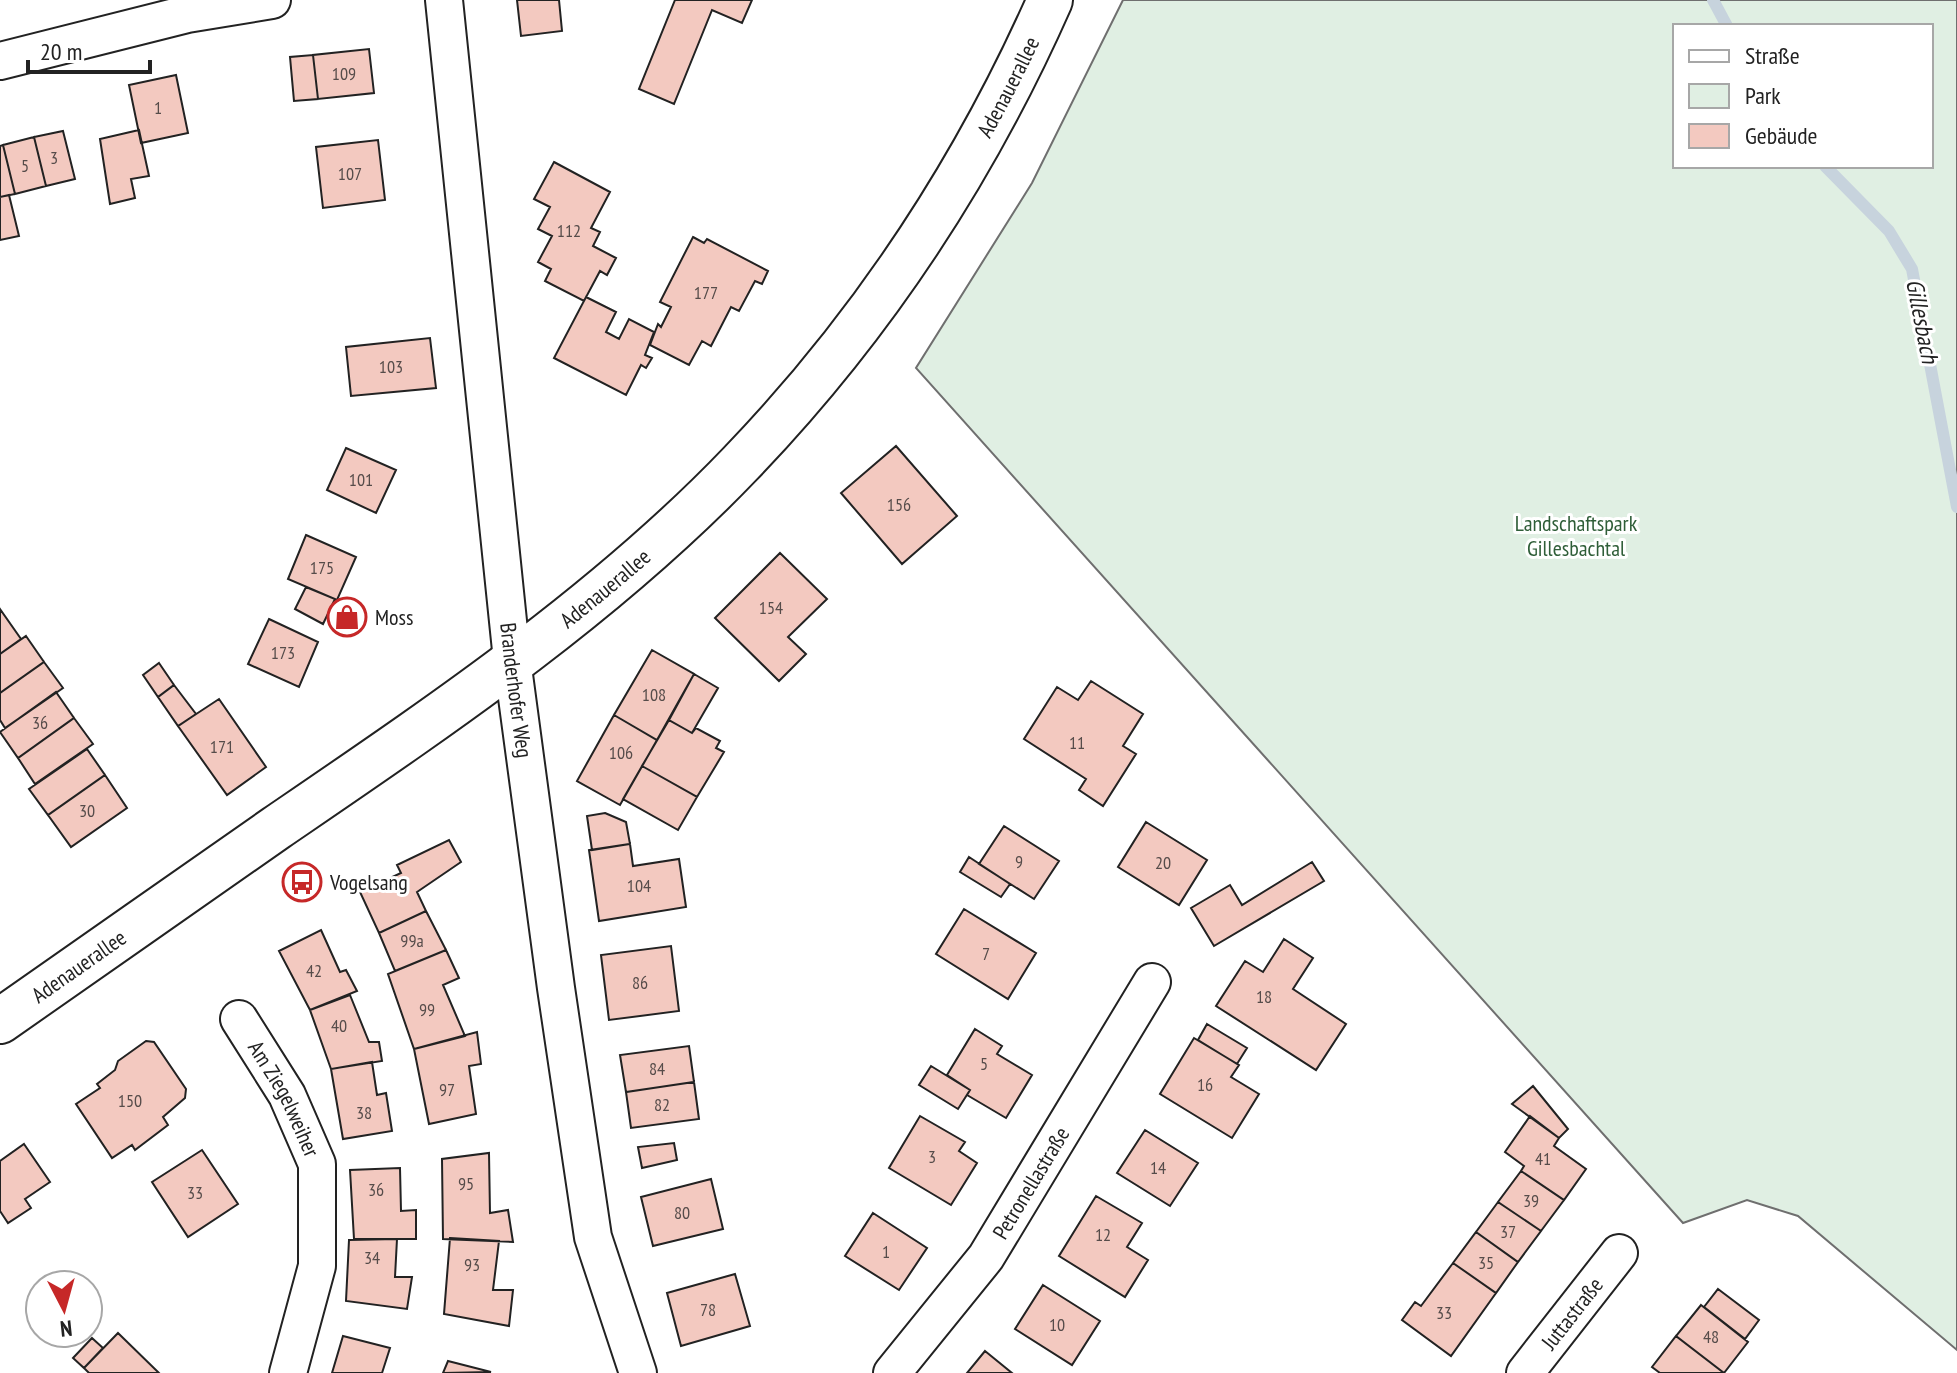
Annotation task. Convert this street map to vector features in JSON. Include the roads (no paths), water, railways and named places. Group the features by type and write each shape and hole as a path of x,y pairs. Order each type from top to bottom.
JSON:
{"main road":[{"name":"Adenauerallee","path":"0,1021 380,758 512,660 662,539 740,464 848,341 963,175 1026,54 1050,0"}],"street":[{"path":"0,61 187,14 272,0"},
{"name":"Branderhofer Weg","path":"444,0 512,660 593,1237 638,1373"},
{"name":"Petronellastraße","path":"892,1373 986,1257 1152,982"},
{"name":"Am Ziegelweiher","path":"239,1019 287,1095 317,1164 317,1266 288,1373"},
{"name":"Juttastraße","path":"1525,1373 1619,1253"}],"waterway":[{"name":"Gillesbach","path":"1713,0 1726,24"},
{"name":"Gillesbach","path":"1827,168 1889,231 1912,269 1957,507"}],"place":[{"name":"Moss","path":"347,617"},
{"name":"Vogelsang","path":"302,882"}],"park label":[{"name":"Landschaftspark Gillesbachtal","path":"1576,536"}]}
